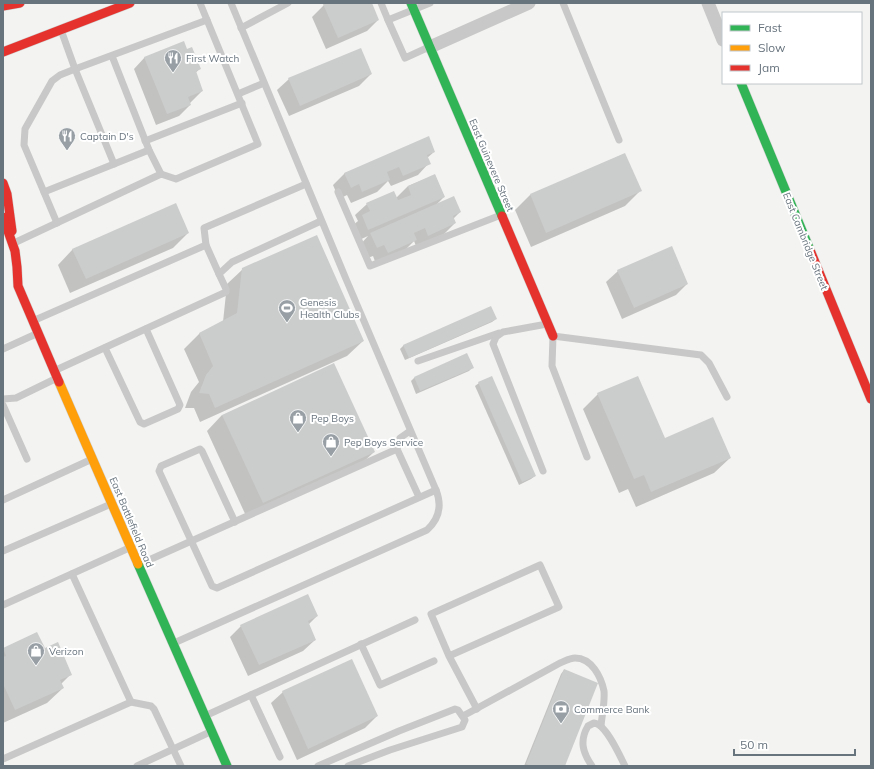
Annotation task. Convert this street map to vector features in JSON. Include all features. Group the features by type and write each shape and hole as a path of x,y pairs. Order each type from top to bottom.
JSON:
{"main road":[{"path":"3,6 20,3"},
{"path":"3,14 32,3"},
{"path":"109,11 120,3"},
{"path":"3,52 130,3"},
{"name":"East Guinevere Street","path":"413,6 553,336"},
{"name":"East Cambridge Street","path":"741,84 871,399"},
{"path":"3,184 7,194 14,243"},
{"name":"East Battlefield Road","path":"3,217 14,243 18,265 18,286 172,644 227,766"},
{"path":"8,280 18,286"}],"street":[{"path":"430,47 529,3"},
{"path":"708,3 722,38"}],"lane":[{"path":"14,243 161,174 176,179 258,144 200,3"},
{"path":"172,644 427,530 434,524 438,515 439,506 436,490 321,221 231,3"},
{"path":"241,28 288,3"},
{"path":"380,3 405,58 430,47"},
{"path":"388,20 413,6 430,3"},
{"path":"563,3 619,140"},
{"path":"57,223 24,145 25,129 52,82 60,75 207,20"},
{"path":"61,30 114,164"},
{"path":"112,56 149,150 161,174"},
{"path":"238,94 264,83"},
{"path":"146,140 242,103"},
{"path":"44,192 149,150"},
{"path":"3,399 16,398 56,374 105,348 226,292 206,244 204,228 306,184"},
{"path":"338,192 370,266 502,215"},
{"path":"219,274 232,262 321,221"},
{"path":"33,321 206,244"},
{"path":"418,361 502,332 548,324"},
{"path":"105,348 140,422 144,424 178,409 180,405 146,329"},
{"path":"502,332 496,337 493,346 543,471"},
{"path":"3,350 38,333"},
{"path":"587,457 552,366 553,336 701,355 709,363 727,397"},
{"path":"3,405 27,459"},
{"path":"410,431 400,438 397,449 419,497"},
{"path":"235,522 200,449 161,466 159,471 212,586 217,588 436,490"},
{"path":"138,565 397,449"},
{"path":"3,500 92,459"},
{"path":"3,551 112,504"},
{"path":"3,605 131,547"},
{"path":"450,656 559,606 540,565 430,614 450,656 477,709"},
{"path":"72,574 131,702"},
{"path":"205,716 415,620"},
{"path":"361,644 380,685 434,661"},
{"path":"463,716 560,663 572,658 582,659 591,664 602,684 604,693 601,726"},
{"path":"251,694 280,757"},
{"path":"6,766 3,759 131,702 151,706 154,709 181,766"},
{"path":"318,766 455,709 458,710 465,720 462,727 390,750 348,766"},
{"path":"592,766 582,747 583,735 588,726 597,723 610,737 625,766"},
{"path":"137,766 212,731"}],"building":[{"path":"372,3 379,20 338,38 323,4"},
{"path":"184,41 187,49 192,47 201,69 196,71 203,91 188,97 191,105 167,114 144,57"},
{"path":"361,48 372,74 300,106 288,78"},
{"path":"429,136 435,152 427,155 431,164 403,176 399,167 387,172 390,180 362,192 359,184 351,188 344,173"},
{"path":"625,153 642,191 546,233 530,194"},
{"path":"435,174 445,197 368,230 362,215 370,211 366,203 394,191 398,200 411,195 408,186"},
{"path":"454,196 461,212 453,216 456,223 428,236 425,228 414,233 417,240 388,253 384,245 377,248 370,233"},
{"path":"176,203 189,233 86,279 72,249"},
{"name":"Genesis Health Clubs","path":"317,235 364,341 215,408 209,394 199,393 206,375 213,366 199,333 237,313 242,268"},
{"path":"672,246 688,284 634,308 617,270"},
{"path":"491,306 497,319 409,358 403,345"},
{"path":"467,353 474,368 420,391 414,377"},
{"name":"Pep Boys","path":"334,363 375,452 263,503 222,415"},
{"path":"492,376 536,476 522,482 478,382"},
{"path":"638,376 665,438 713,417 731,458 651,492 644,475 634,479 597,393"},
{"path":"308,594 318,616 308,621 316,640 259,665 240,625"},
{"name":"Verizon","path":"37,632 45,648 58,642 72,675 60,680 64,688 15,710 3,684 3,657 6,656 3,648"},
{"path":"352,659 378,716 308,749 282,691"},
{"path":"564,669 598,683 565,766 532,766 526,764"}],"traffic: fast":[{"path":"411,3 502,216"},
{"path":"741,84 810,250"},
{"path":"138,564 227,766"}],"traffic: slow":[{"path":"59,382 138,564"}],"traffic: jam":[{"path":"3,6 20,3"},
{"path":"3,52 130,3"},
{"path":"3,183 7,194 12,231"},
{"path":"502,216 553,336"},
{"path":"3,217 15,251 18,286 59,382"},
{"path":"810,250 871,399"}],"place":[{"name":"First Watch","path":"173,73"},
{"name":"Captain D's","path":"67,151"},
{"name":"Genesis Health Clubs","path":"287,323"},
{"name":"Pep Boys","path":"298,433"},
{"name":"Pep Boys Service","path":"331,457"},
{"name":"Verizon","path":"36,666"},
{"name":"Commerce Bank","path":"561,724"}]}
